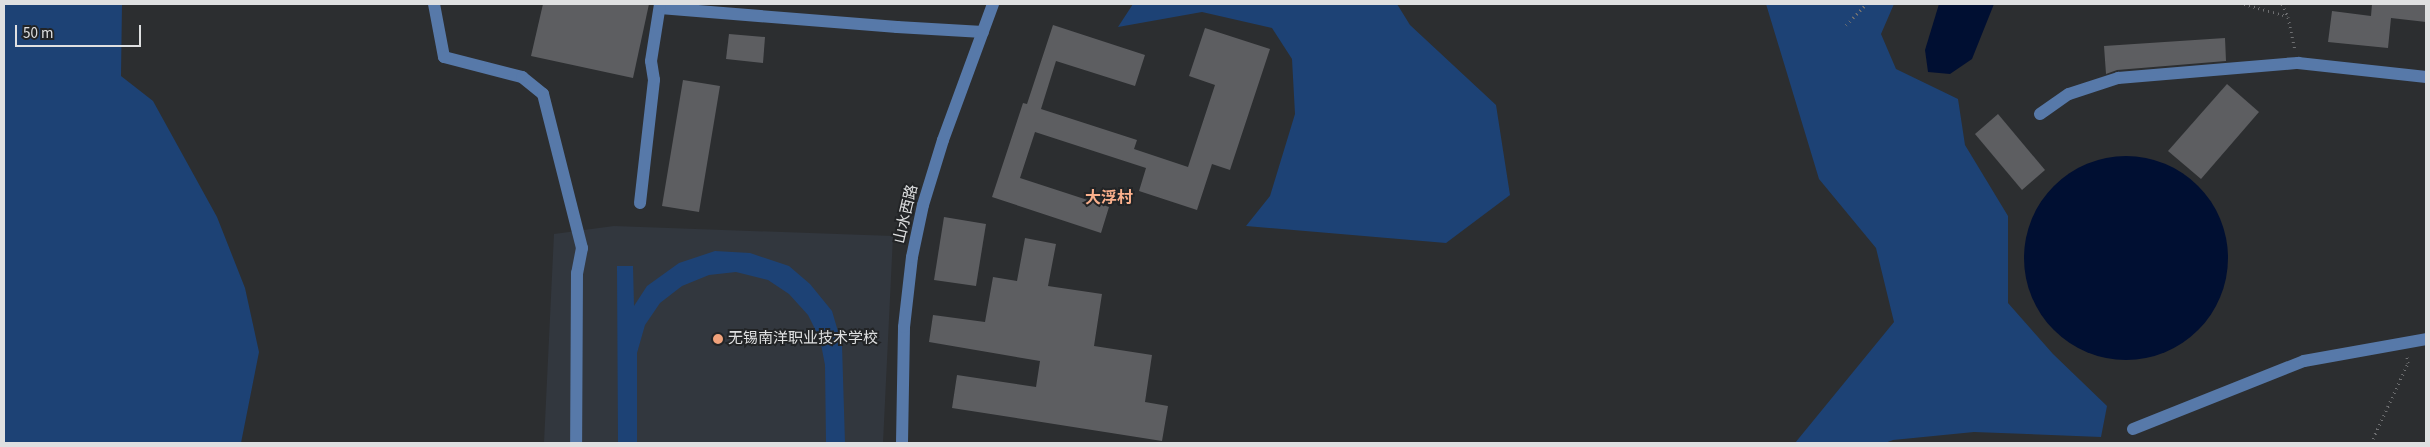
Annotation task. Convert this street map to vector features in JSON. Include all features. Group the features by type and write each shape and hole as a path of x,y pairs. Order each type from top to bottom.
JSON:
{"street":[{"path":"434,4 444,57 522,77 543,94 582,248 576,272 576,443"},
{"name":"山水西路","path":"902,443 904,327 912,257 923,205 942,140 994,4"},
{"path":"640,204 654,80 651,62 660,6 897,27 983,32"},
{"path":"2040,114 2069,94 2118,78 2298,63 2426,77"},
{"path":"2133,429 2304,361 2426,339"}],"path":[{"path":"1846,25 1866,4"},
{"path":"2244,4 2288,17"},
{"path":"2282,4 2288,17 2298,63"},
{"path":"2371,443 2408,363 2406,343"}],"shaded area":[{"path":"4,4 122,4 121,76 153,101 217,217 245,288 259,352 241,443 4,443"},
{"path":"1133,4 1397,4 1410,25 1496,105 1510,195 1446,243 1246,226 1270,196 1295,114 1292,59 1272,28 1202,12 1118,27"},
{"path":"1766,4 1894,4 1881,34 1896,69 1958,99 1965,145 2008,216 2008,303 2053,354 2107,406 2101,437 1974,432 1893,440 1885,443 1795,443 1894,322 1876,248 1819,179"},
{"path":"1939,4 1994,4 1972,59 1950,74 1928,72 1925,50"},
{"path":"2126,156 2146,158 2165,164 2174,168 2198,186 2216,210 2220,219 2226,238 2228,258 2226,278 2220,297 2216,306 2198,330 2174,348 2165,352 2146,358 2126,360 2106,358 2087,352 2078,348 2054,330 2036,306 2032,297 2026,278 2024,258 2026,238 2032,219 2036,210 2054,186 2078,168 2087,164 2106,158"},
{"name":"无锡南洋职业技术学校","path":"614,226 893,236 883,443 544,443 554,234"},
{"path":"715,251 750,253 789,266 810,284 832,311 842,345 845,443 826,443 825,365 820,339 808,315 789,294 768,280 736,272 709,275 682,286 660,303 645,325 637,353 637,443 618,443 617,266 633,266 634,306 647,286 679,263"}],"building":[{"path":"543,4 649,4 633,78 531,56"},
{"path":"2372,4 2426,4 2426,22 2391,18 2388,48 2328,42 2332,11 2371,16"},
{"path":"1053,25 1145,55 1135,86 1056,61 1041,109 1137,140 1134,149 1188,167 1215,85 1189,76 1205,28 1270,49 1230,170 1212,164 1197,210 1139,191 1146,168 1035,132 1020,178 1109,207 1101,233 992,197 1023,103 1027,104"},
{"path":"729,34 765,37 763,63 726,59"},
{"path":"2225,38 2226,61 2117,70 2106,74 2104,46"},
{"path":"683,80 720,86 699,212 662,206"},
{"path":"2227,84 2259,112 2201,179 2168,151"},
{"path":"1998,114 2045,170 2022,190 1975,134"},
{"path":"944,217 986,224 976,286 934,280"},
{"path":"1025,238 1056,244 1048,286 1102,294 1094,346 1152,355 1145,402 1168,406 1162,441 952,408 957,375 1036,387 1040,361 929,342 933,315 985,322 993,277 1017,281"}],"place":[{"name":"无锡南洋职业技术学校","path":"718,339"}],"district":[{"name":"大浮村","path":"1109,198"}]}
